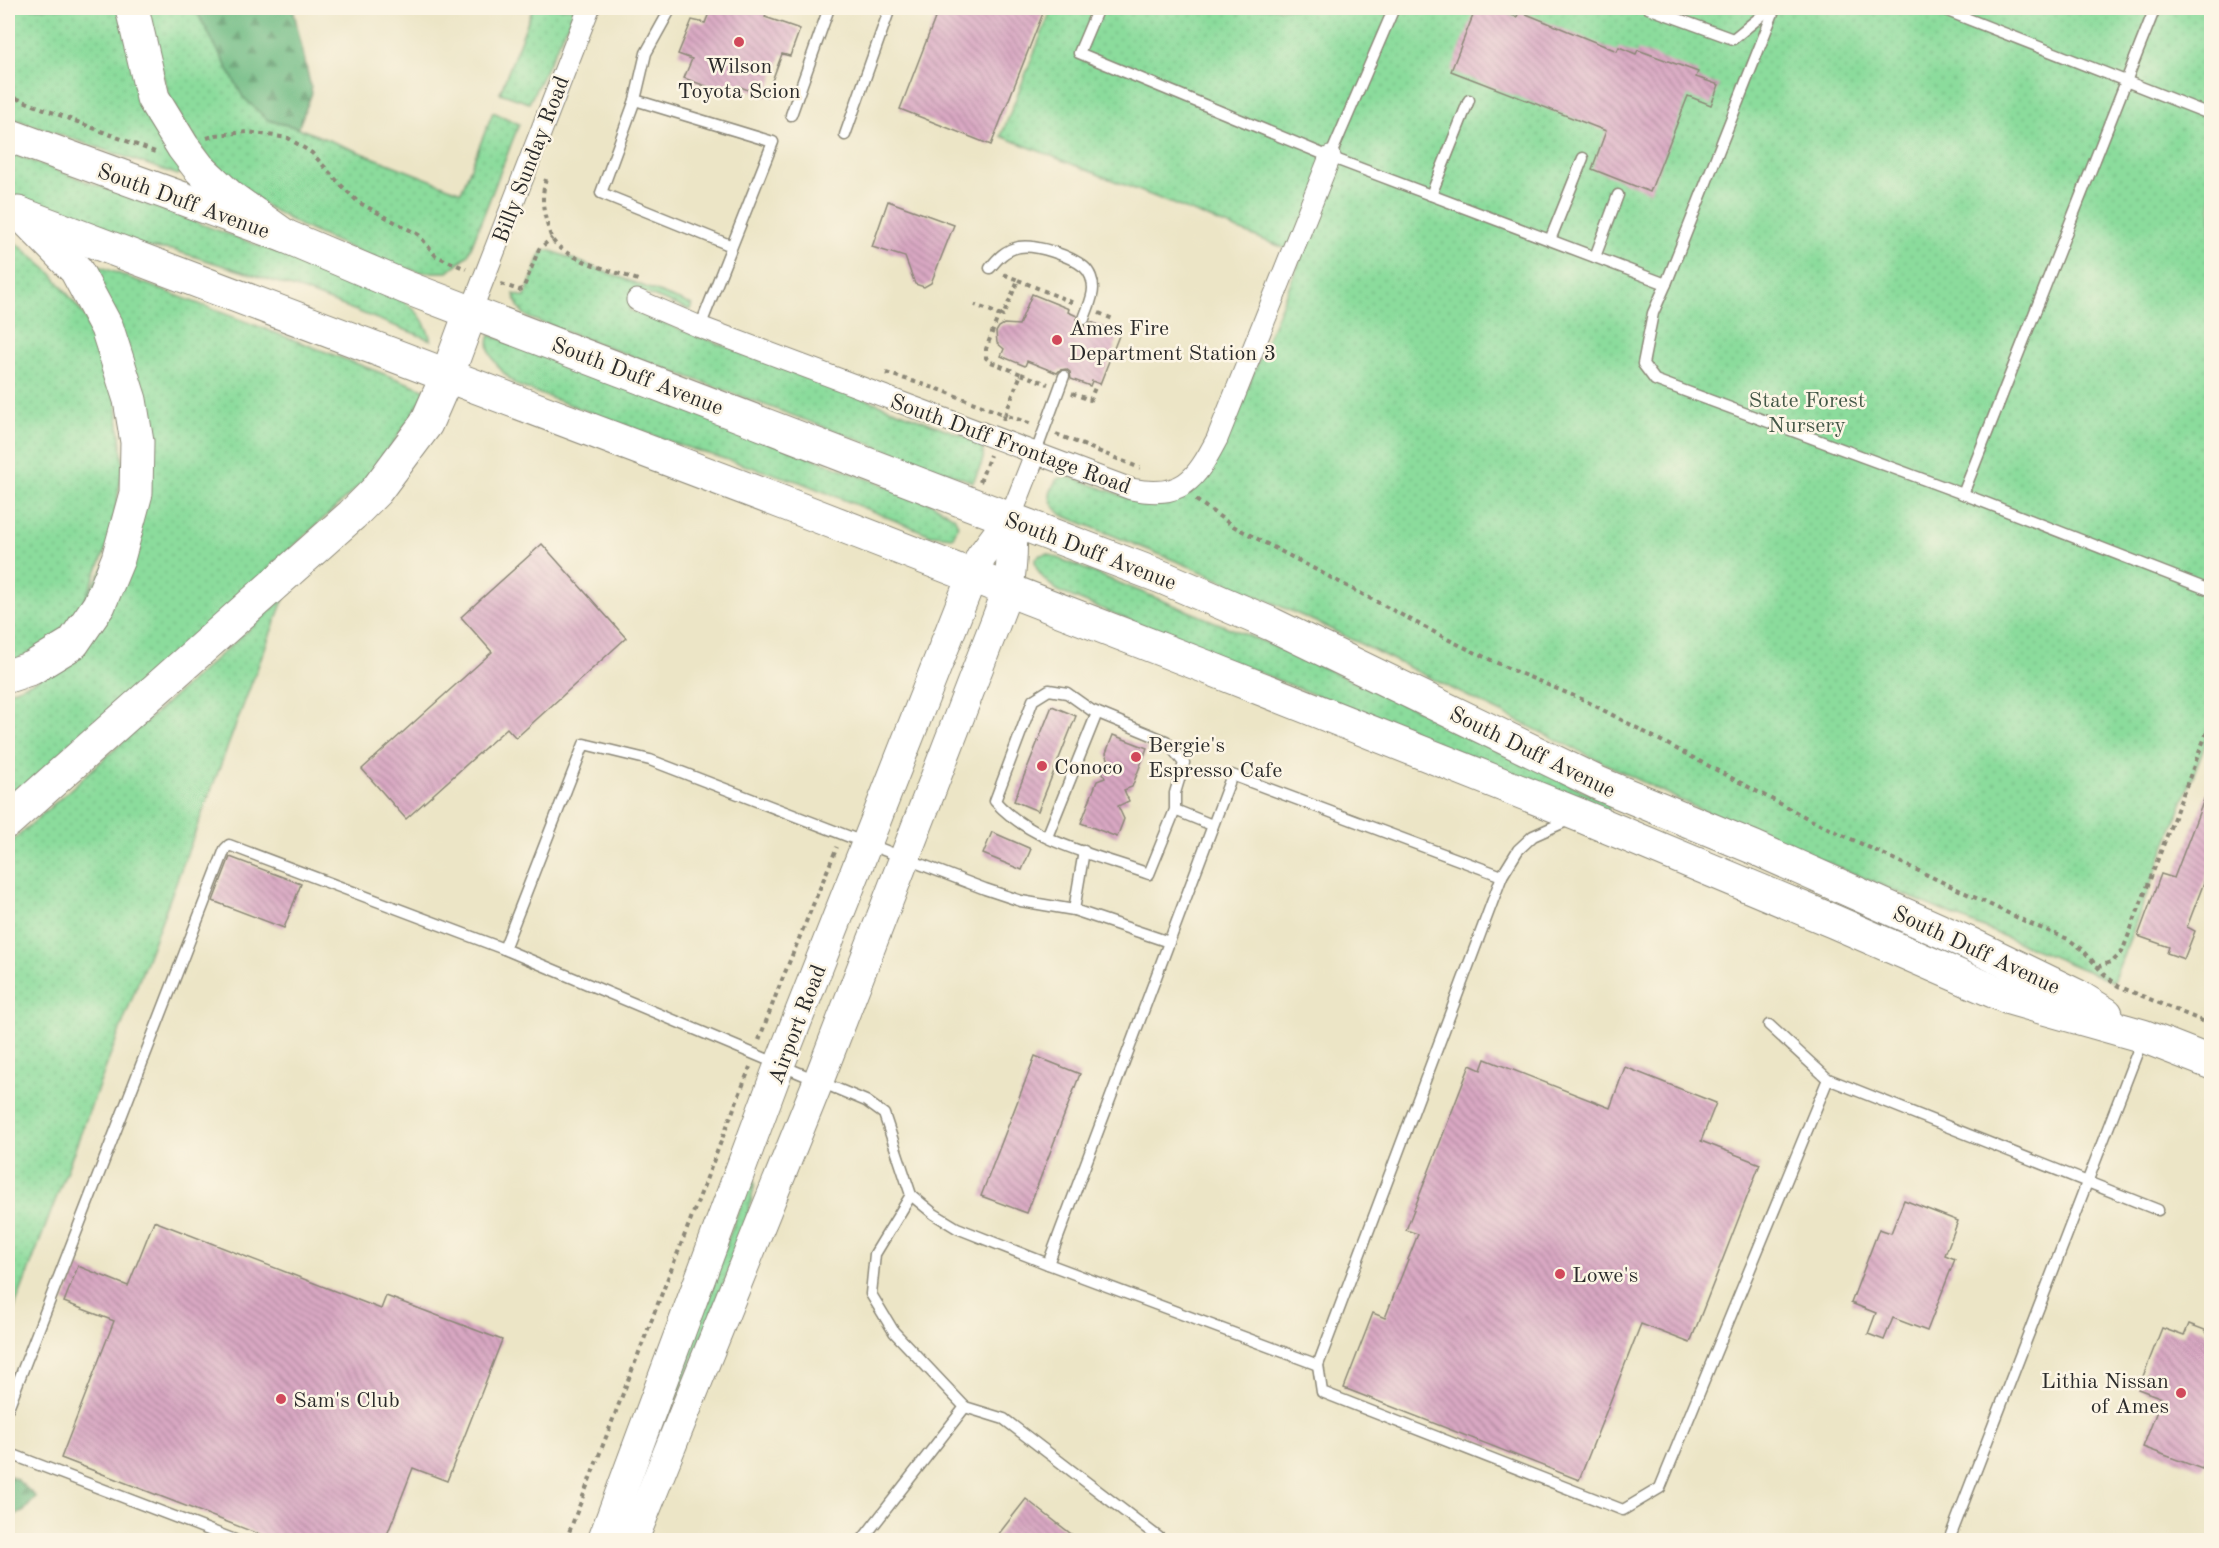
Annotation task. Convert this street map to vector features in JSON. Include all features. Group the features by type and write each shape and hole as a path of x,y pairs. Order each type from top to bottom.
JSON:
{"main road":[{"path":"132,8 153,98 183,147 199,168 230,197 285,236"},
{"name":"South Duff Avenue","path":"8,135 285,236 405,287 1164,578 1271,624 1600,784 1755,848 1970,944 2077,996 2143,1036"},
{"path":"8,676 32,668 73,643 99,605 118,559 136,493 138,442 121,366 107,328 76,270 14,212"},
{"name":"South Duff Avenue","path":"14,212 1215,670 1579,815 2009,998 2143,1036 2211,1063"},
{"path":"8,821 352,515 376,491 426,424 471,311"},
{"name":"Airport Road","path":"603,1540 779,1066 972,576 981,557 1010,518"},
{"name":"Airport Road","path":"633,1540 818,1082 1008,590 1012,570 1013,538 1010,518"}],"street":[{"name":"Billy Sunday Road","path":"471,311 589,8"},
{"name":"South Duff Frontage Road","path":"639,291 700,327 1131,489 1161,493 1178,488 1197,473 1217,439 1330,157"},
{"name":"Airport Road","path":"1010,518 1036,452"}],"lane":[{"path":"671,8 646,53 635,100 601,193 732,246"},
{"path":"791,115 829,8"},
{"path":"845,135 890,8"},
{"path":"1098,8 1079,53 1330,157 1666,284"},
{"path":"1330,157 1394,8"},
{"path":"1647,8 1733,39 1773,8"},
{"path":"1773,8 1653,313 1643,364 1655,380 1963,494 2211,591"},
{"path":"1940,8 2211,116"},
{"path":"1963,494 2155,8"},
{"path":"635,100 773,142 700,327"},
{"path":"1431,195 1469,100"},
{"path":"1550,240 1583,158"},
{"path":"1595,257 1618,195"},
{"path":"990,268 1000,255 1020,247 1031,246 1053,251 1083,266 1089,272 1093,288 1086,314"},
{"path":"1036,452 1064,376"},
{"path":"1049,690 1067,693 1097,712 1166,741 1184,763 1175,793 1175,810 1149,874 1035,832 1007,814 995,801 1033,700 1049,690"},
{"path":"1047,837 1097,712"},
{"path":"504,949 584,744 650,760 904,859 1021,901 1074,910 1169,942"},
{"path":"1048,1264 1232,775 1502,876"},
{"path":"1175,810 1212,825"},
{"path":"1579,815 1533,836 1518,850 1502,876 1318,1365 1322,1392 1623,1510 1660,1488 1828,1079"},
{"path":"8,1408 225,849 229,845 504,949 866,1101 884,1114 911,1196 933,1214 957,1228 1048,1264 1318,1365"},
{"path":"1074,910 1084,851"},
{"path":"1769,1025 1828,1079 2158,1210"},
{"path":"1949,1540 2143,1036"},
{"path":"911,1196 875,1254 871,1294 894,1332 965,1407 1004,1419 1162,1540"},
{"path":"862,1540 965,1407"},
{"path":"8,1453 235,1540"}],"path":[{"path":"8,95 144,149 157,152"},
{"path":"206,138 248,132 288,138 312,153 358,202 409,229 419,236 436,256 457,266"},
{"path":"549,171 542,200 552,238 563,250 639,291"},
{"path":"514,289 523,289 539,249 552,238"},
{"path":"990,268 1086,314 1113,319"},
{"path":"975,305 1003,316 1018,280"},
{"path":"999,315 985,354 991,362 1021,374 1002,421"},
{"path":"882,372 941,390 1150,472"},
{"path":"980,483 992,449"},
{"path":"1187,493 1233,526 1453,642 1584,700 1811,820 2031,924 2068,939 2118,986 2211,1025"},
{"path":"2097,966 2113,961 2122,952 2211,719"},
{"path":"765,1026 831,858"},
{"path":"566,1540 744,1082"}],"green space":[{"path":"8,8 117,8 183,170 178,175 8,117"},
{"path":"144,8 197,8 197,12 243,96 268,120 298,128 461,192 493,112 519,124 468,255 448,272 421,272 386,264 301,226 268,207 234,182 206,155 171,103"},
{"path":"197,8 293,8 312,93 298,128 268,120 243,97 197,12"},
{"path":"533,8 576,8 529,103 500,93"},
{"name":"State Forest Nursery","path":"1052,8 2211,8 2211,729 2113,982 1692,806 1316,622 1191,567 1062,515 1051,502 1050,494 1057,479 1065,477 1143,503 1163,504 1184,496 1226,440 1302,255 1001,136"},
{"path":"8,152 399,298 420,316 431,340 305,291 173,250 145,247 8,194"},
{"path":"8,239 20,246 51,273 84,315 115,389 123,465 111,537 81,609 52,640 8,665"},
{"path":"549,250 692,305 690,310 636,290 629,310 977,441 983,455 973,482 529,318 519,308 514,294 525,297 540,256 543,251"},
{"path":"86,265 96,265 426,390 418,406 374,472 158,671 8,805 8,692 38,680 148,492"},
{"path":"490,335 931,503 954,517 958,525 953,537 931,535 800,482 679,445 516,385 500,369 492,356 488,342"},
{"path":"1048,554 1274,646 1445,722 1610,804 1607,813 1060,592 1044,579 1036,565 1035,560 1040,555"},
{"path":"284,598 8,1325 8,845"},
{"path":"750,1180 755,1182 744,1235 663,1432 657,1430"},
{"path":"8,1475 36,1497 23,1512 8,1517"}],"building":[{"name":"Wilson Toyota Scion","path":"711,8 769,8 765,17 800,29 790,56 782,54 766,97 738,86 735,97 684,78 692,59 678,54 692,20 705,23"},
{"path":"939,8 1045,8 991,145 900,109"},
{"path":"1476,8 1493,8 1517,17 1519,11 1617,51 1619,47 1636,54 1638,50 1698,72 1696,77 1719,85 1711,105 1688,96 1650,192 1592,169 1606,131 1451,71"},
{"path":"888,201 954,225 931,283 924,287 915,284 905,257 872,247"},
{"name":"Ames Fire Department Station 3","path":"1032,294 1069,309 1068,312 1077,316 1077,321 1081,326 1086,326 1091,322 1120,333 1100,384 1092,381 1090,386 1071,379 1070,372 1066,369 1057,373 1027,361 1025,366 1001,356 1004,349 997,343 996,332 1004,324 1019,325"},
{"path":"542,544 626,638 516,738 507,728 406,819 362,769 492,652 461,617"},
{"path":"1052,706 1076,716 1038,811 1014,801"},
{"path":"1113,735 1147,748 1132,787 1124,790 1129,801 1118,806 1124,819 1117,837 1081,823 1097,781 1105,778 1101,768 1110,764 1106,753"},
{"path":"2210,784 2211,864 2187,927 2195,931 2184,959 2167,953 2169,947 2138,936 2161,874 2174,878"},
{"path":"992,832 1031,849 1022,870 983,854"},
{"path":"230,857 301,884 284,928 213,901"},
{"path":"1035,1056 1080,1074 1027,1213 981,1196"},
{"name":"Lowe's","path":"1485,1059 1610,1108 1625,1067 1716,1103 1701,1141 1760,1164 1690,1343 1641,1324 1579,1480 1344,1388 1373,1313 1385,1318 1418,1234 1406,1230 1470,1065 1481,1070"},
{"path":"1904,1200 1958,1221 1945,1255 1955,1259 1927,1331 1893,1318 1884,1340 1868,1334 1876,1313 1851,1303 1879,1229 1891,1233"},
{"name":"Sam's Club","path":"154,1221 381,1309 386,1296 502,1340 447,1481 413,1468 385,1540 274,1540 61,1458 114,1321 64,1302 78,1266 128,1286"},
{"name":"Lithia Nissan of Ames","path":"2189,1324 2205,1330 2211,1336 2211,1445 2202,1469 2143,1447 2162,1398 2138,1389 2162,1328 2184,1336"},
{"path":"1026,1499 1079,1540 994,1540"}],"place":[{"name":"Wilson Toyota Scion","path":"739,42"},
{"name":"Ames Fire Department Station 3","path":"1057,340"},
{"name":"Bergie's Espresso Cafe","path":"1136,757"},
{"name":"Conoco","path":"1042,766"},
{"name":"Lowe's","path":"1560,1274"},
{"name":"Lithia Nissan of Ames","path":"2181,1393"},
{"name":"Sam's Club","path":"281,1399"}]}
